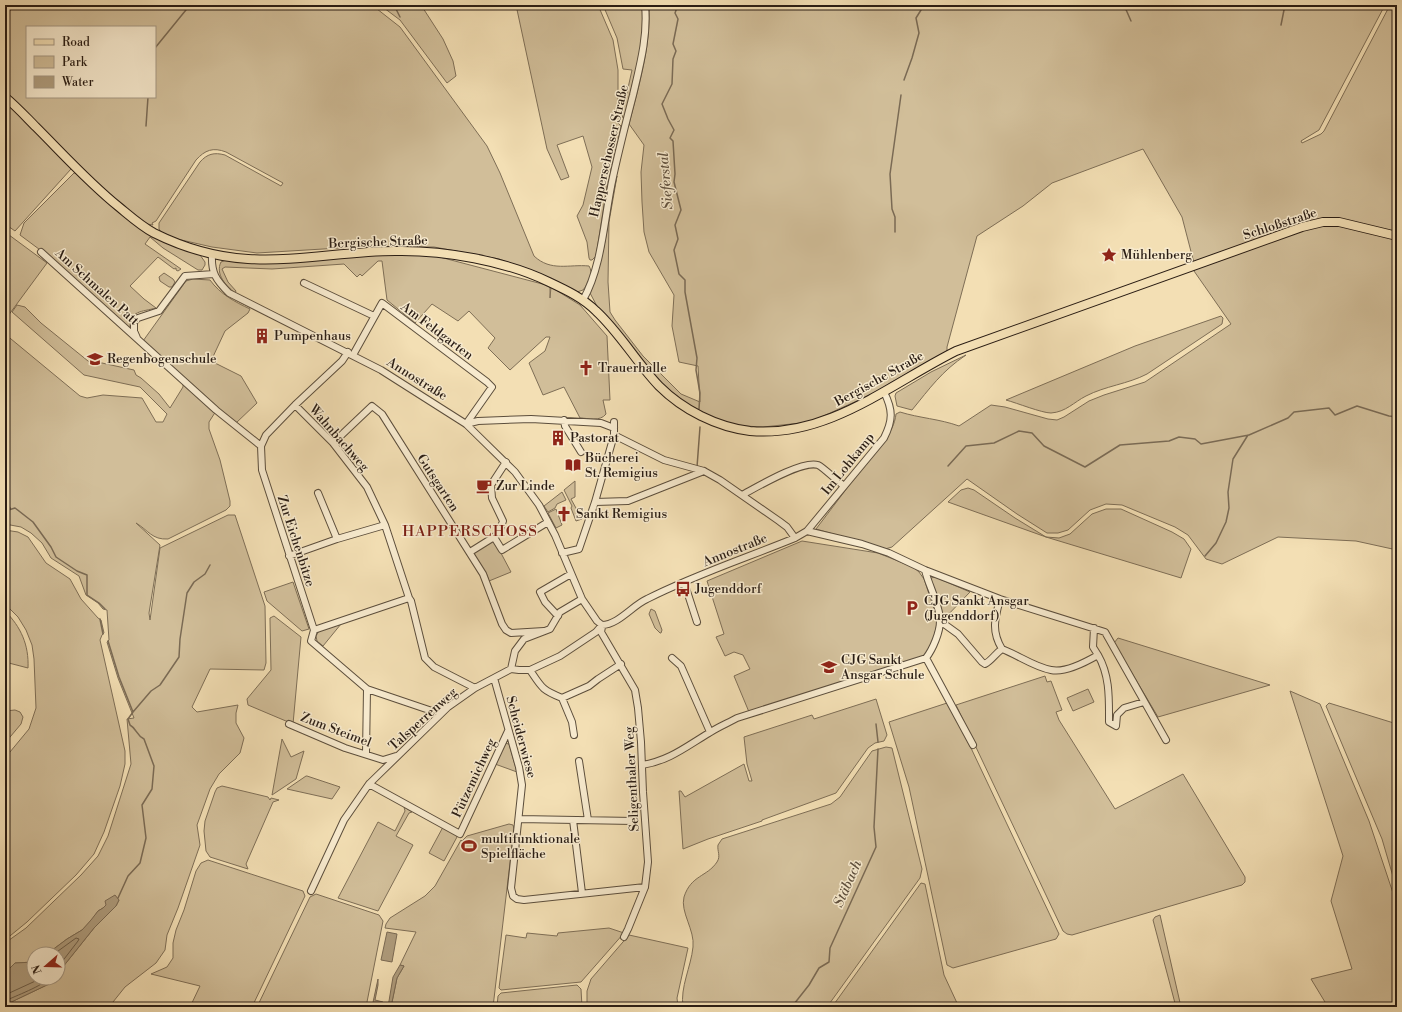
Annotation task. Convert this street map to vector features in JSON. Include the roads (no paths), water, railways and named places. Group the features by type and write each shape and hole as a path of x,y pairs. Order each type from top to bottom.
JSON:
{"main road":[{"name":"Bergische Straße","path":"5,97 106,197 134,220 152,232 178,243 212,254 248,259 294,258 357,252 396,251 432,252 470,257 507,266 548,281 582,300 595,310 616,332 660,386 673,399 717,424 748,431 767,432 787,430 833,418 856,408 930,364 956,351 1195,266"},
{"name":"Schloßstraße","path":"1195,266 1302,227 1323,222 1339,222 1355,225 1397,236"}],"street":[{"name":"Happerschosser Straße","path":"582,300 593,279 597,264 613,179 643,52 646,27 645,5"},
{"name":"Am Schmalen Patt","path":"42,252 216,410 261,446"},
{"path":"212,254 214,274"},
{"name":"Am Schmalen Patt","path":"137,339 134,331 134,322 138,318 159,311 185,276 214,274"},
{"name":"Annostraße","path":"214,274 219,283 229,293 350,353 398,379 466,424 506,462 539,505 562,552 582,599 597,621 602,625 610,624 646,599 684,582 795,538"},
{"path":"304,283 374,316"},
{"name":"Am Feldgarten","path":"350,353 382,303 492,387 466,424"},
{"path":"261,446 266,435 295,405 350,353"},
{"name":"Im Lohkamp","path":"795,538 807,531 884,438 889,427 891,410 884,392"},
{"name":"Wahnbachweg","path":"295,405 333,443 367,487 385,525 411,601 425,658 434,667 475,688"},
{"name":"Gutsgarten","path":"333,443 372,406 382,414 483,574 502,624 506,630 515,634 544,631"},
{"path":"466,424 478,421 531,418 614,425 614,435 595,502 578,549 562,552"},
{"path":"564,420 565,426 581,452"},
{"path":"614,435 664,460 704,471 742,495 787,527 795,538"},
{"name":"Zur Eichenbitze","path":"261,446 262,470 314,630"},
{"path":"470,552 494,537 499,532 503,520 492,498 491,485 506,462"},
{"path":"742,495 794,468 808,464 819,465 844,486"},
{"path":"595,502 628,501 704,471"},
{"path":"318,494 337,539"},
{"path":"494,537 502,550 548,522"},
{"path":"289,556 337,539 385,525"},
{"path":"807,531 862,544 889,553 925,570 1000,599 1105,632 1166,740"},
{"path":"642,765 655,763 677,754 710,732 737,718 926,658 935,642 940,621 939,610 925,570"},
{"path":"558,616 545,602 540,592 571,574"},
{"path":"684,582 697,622"},
{"path":"409,598 314,630 311,642 367,689 432,711 441,710 448,707"},
{"path":"582,599 560,612 550,629 524,639 515,651 511,669 530,670 560,656 596,632 602,625"},
{"path":"1000,599 994,621 996,639 1002,649 1052,671 1068,669 1086,662 1098,655"},
{"path":"940,621 958,634 985,664 992,660 1002,649"},
{"name":"Seligenthaler Weg","path":"602,625 601,632 635,690 639,715 648,862 645,886 624,937"},
{"path":"1094,628 1093,647 1102,663 1108,682 1109,722 1116,726 1116,715 1124,708 1144,702"},
{"path":"672,658 681,666 710,732"},
{"path":"926,658 973,744"},
{"path":"530,670 541,687 549,693 562,698 589,686 621,664"},
{"name":"Talsperrenweg","path":"311,891 344,820 369,784 448,707 475,688 511,669"},
{"name":"Scheiderwiese","path":"494,678 519,767 522,785 510,888 513,896 517,899 524,900 582,893"},
{"path":"366,754 367,689"},
{"path":"562,698 572,722 574,735"},
{"name":"Zum Steimel","path":"289,724 345,748 383,760 397,756"},
{"name":"Pützemichweg","path":"369,784 460,834 508,731"},
{"path":"579,761 588,820"},
{"path":"519,819 634,821"},
{"path":"573,820 582,893 645,886"}],"water":[{"path":"115,895 119,900 116,906 94,928 66,963 66,946 58,946 82,930 98,911 106,905 105,901"},
{"path":"387,932 397,934 392,962 381,960"},
{"path":"26,962 26,986 45,986 5,1005 5,973 15,963"},
{"path":"400,965 404,966 397,978 391,1007 388,1007 393,977"},
{"path":"378,979 375,1000 383,1002 383,1007 372,1007"}],"waterway":[{"path":"5,18 13,5"},
{"path":"156,47 190,5"},
{"path":"394,5 400,17"},
{"name":"Sieferstal","path":"678,5 675,13 678,19 673,44 676,51 673,59 672,84 662,104 674,130 670,138 673,141 674,182 681,210 675,225 678,239 674,250 679,274 685,280 685,292 697,358 696,370 700,393 699,409"},
{"path":"904,80 919,33 916,18 921,10 919,5"},
{"path":"1124,5 1131,21"},
{"path":"1281,25 1285,5"},
{"path":"895,232 895,217 892,209 890,174 901,95"},
{"path":"146,126 148,98"},
{"path":"948,466 966,446 994,443 1019,431 1032,433 1044,446 1085,467 1120,445 1169,441 1179,437 1195,439 1201,444 1249,435 1288,418 1294,412 1329,408 1335,415 1357,406 1397,417"},
{"name":"Sieferstal","path":"697,467 700,427"},
{"path":"1205,556 1216,543 1226,522 1229,508 1228,492 1233,459 1248,435"},
{"path":"5,502 10,508"},
{"path":"5,511 15,508 33,522 51,547 56,557 77,571 87,575 87,595 105,609"},
{"path":"133,712 151,691 160,685 179,657 180,639 187,593 194,582 205,574 210,565"},
{"path":"100,619 103,634"},
{"path":"108,641 119,677 133,712 128,719 130,725 139,736 144,739 154,766 152,789 142,805 146,838 140,863 128,876 118,898"},
{"name":"Stäbach","path":"876,724 878,742"},
{"name":"Stäbach","path":"785,1007 794,1004 809,985 819,968 829,962 830,948 876,847 874,827 878,749"}],"place":[{"name":"Mühlenberg","path":"1109,255"},
{"name":"Pumpenhaus","path":"262,336"},
{"name":"Regenbogenschule","path":"95,359"},
{"name":"Trauerhalle","path":"586,368"},
{"name":"Pastorat","path":"558,438"},
{"name":"Bücherei St. Remigius","path":"573,465"},
{"name":"Zur Linde","path":"484,486"},
{"name":"Sankt Remigius","path":"564,514"},
{"name":"Jugenddorf","path":"683,589"},
{"name":"CJG Sankt Ansgar (Jugenddorf)","path":"912,608"},
{"name":"CJG Sankt Ansgar Schule","path":"829,667"},
{"name":"multifunktionale Spielfläche","path":"469,846"}],"district":[{"name":"HAPPERSCHOSS","path":"470,531"}]}
